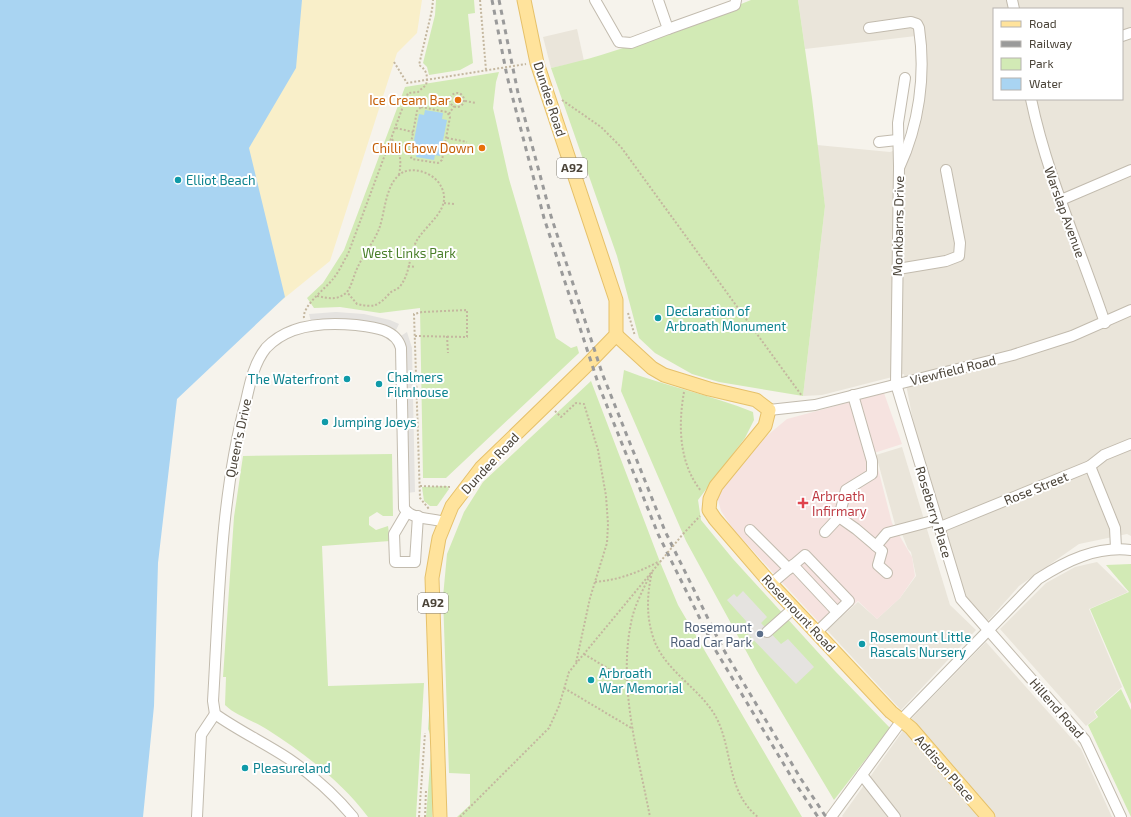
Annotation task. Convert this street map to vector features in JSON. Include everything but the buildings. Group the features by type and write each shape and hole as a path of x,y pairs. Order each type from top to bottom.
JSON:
{"main road":[{"name":"Dundee Road","path":"440,817 432,578 436,550 445,522 452,506 462,491 481,468 548,404 616,335 616,300 538,63 524,0"},
{"path":"616,335 652,368 664,375 756,400 769,410 765,426 727,470 716,486 710,504"},
{"name":"Rosemount Road","path":"710,504 771,584 890,712 901,721"},
{"name":"Addison Place","path":"901,721 911,728 988,817"}],"street":[{"path":"595,0 619,42 631,43 734,5 736,0"},
{"path":"658,0 668,29"},
{"name":"Monkbarns Drive","path":"869,28 911,22 917,24 919,28 923,66 912,135 899,168 896,384"},
{"path":"899,168 897,140 898,123 905,78"},
{"name":"Warslap Avenue","path":"1031,100 1036,126 1048,164 1105,323"},
{"path":"879,142 897,140"},
{"path":"898,269 946,261 959,256 960,243 946,170"},
{"path":"1061,200 1131,170"},
{"name":"Viewfield Road","path":"769,410 809,405 853,395 1040,347 1105,323 1131,310"},
{"name":"Queen's Drive","path":"215,714 213,701 227,499 231,469 241,417 259,357 267,347 277,340 305,327 340,324 364,326 387,332 396,337 400,342 402,380 403,493 404,508 407,512"},
{"name":"Roseberry Place","path":"896,384 937,524 961,599 988,631"},
{"path":"825,532 839,517 846,490 872,474 872,461 853,395"},
{"name":"Rose Street","path":"876,546 887,534 937,524 1090,466 1104,454 1131,444"},
{"path":"1090,466 1115,528 1116,548"},
{"path":"418,516 415,562 395,562 394,534 407,512 445,522"},
{"path":"839,517 882,551 878,565 887,574"},
{"path":"750,530 838,612"},
{"path":"832,817 901,721 1038,579 1061,565 1085,554 1116,548 1131,550"},
{"path":"771,584 805,555 849,601 817,632"},
{"path":"766,632 794,608"},
{"name":"Hillend Road","path":"988,631 1085,740 1121,817"},
{"path":"197,817 201,736 215,714 290,760 340,801 353,817"},
{"path":"862,775 895,817"}],"path":[{"path":"305,327 303,314 334,278 348,254 408,93 421,90 426,85 428,79 426,71 419,65 433,0"},
{"path":"480,0 486,70"},
{"path":"394,62 407,82 538,63"},
{"path":"454,106 450,100 453,94 460,93 464,96 465,101"},
{"path":"556,96 601,127 621,147 809,405"},
{"path":"465,101 476,103"},
{"path":"454,106 460,106 465,101"},
{"path":"449,114 421,107 417,111 409,154 412,159 438,163 442,160 447,138 450,117 449,114 454,106"},
{"path":"396,128 413,132"},
{"path":"447,138 467,142"},
{"path":"317,296 332,299 347,292 360,262 380,228 390,190 399,175 402,160 400,151 392,139"},
{"path":"347,292 357,304 371,306 380,303 390,293 401,286 408,266 410,254 416,241 441,211 444,202 442,187 430,174 419,170 408,170 399,175"},
{"path":"444,202 454,204"},
{"path":"408,266 415,267"},
{"path":"415,336 466,337 467,310 414,314 420,498 429,510"},
{"path":"448,336 448,353"},
{"path":"460,817 548,728 559,706 569,672 683,534 710,504 700,490 685,458 681,432 685,381"},
{"path":"548,404 561,416 576,403 584,404 598,450 606,496 608,524 607,543 595,582 576,664"},
{"path":"420,486 449,485 462,491"},
{"path":"595,582 616,580 660,562"},
{"path":"650,817 633,728 627,680 626,650 631,622 639,598 653,570"},
{"path":"653,570 647,594 648,612 653,638 678,674 709,706 717,720 724,738 733,779 738,793 749,810 758,817"},
{"path":"584,654 627,680"},
{"path":"564,688 633,728"},
{"path":"419,817 425,730"}],"shaded area":[{"path":"798,0 1131,0 1131,536 1127,534 1079,544 1019,586 987,622 962,596 920,457 904,374 822,395 803,396 825,206 817,145 890,152 905,147 919,73 916,36 805,49"},
{"path":"577,29 584,61 551,68 543,37"},
{"path":"336,312 364,314 390,320 399,324 396,330 355,321 311,322 309,314"},
{"path":"407,332 412,348 415,492 407,493 404,345 401,336"},
{"name":"Arbroath Infirmary","path":"884,393 902,444 874,453 892,523 912,557 915,576 900,598 877,619 858,601 826,630 733,529 721,511 717,496 758,443 787,419"},
{"path":"902,447 950,605 976,630 901,710 827,630 858,602 877,619 900,598 916,576 911,552 908,549 902,534 896,528 876,455"},
{"path":"1097,562 1128,592 1089,609 1122,687 1094,712 1097,717 1086,726 1000,629 1046,583 1075,567"},
{"name":"Rosemount Road Car Park","path":"743,591 767,617 761,623 781,644 788,639 814,667 796,684 744,630 746,621 727,600 734,594 737,597"},
{"path":"986,642 1081,749 1112,817 843,817 842,816 912,718"}],"green space":[{"path":"436,0 474,0 475,13 468,14 473,63 460,70 429,75 427,67 423,63 435,15"},
{"path":"751,0 798,0 812,98 825,206 803,396 719,382 692,374 655,353 639,338 617,256 551,68 627,47"},
{"name":"West Links Park","path":"499,72 496,82 493,108 509,179 556,338 571,348 577,346 579,353 446,478 423,478 420,308 380,313 340,307 314,308 307,298 323,283 344,250 405,87"},
{"path":"624,370 753,412 754,420 745,438 698,500 701,520 733,559 835,671 890,728 834,800 757,671 686,541 621,391"},
{"path":"591,381 660,562 678,605 802,817 457,817 470,805 470,774 449,773 443,597 447,554 464,512 483,482"},
{"path":"392,454 393,516 383,516 377,512 369,517 369,525 376,530 388,526 390,541 322,546 328,686 424,683 416,817 368,817 346,792 322,769 268,730 229,709 225,705 226,677 223,677 234,517 243,456"},
{"path":"447,486 449,489 437,506 430,506 424,501 422,487"},
{"path":"1131,564 1131,704 1090,609 1129,592 1106,565"},
{"path":"1121,689 1131,710 1131,817 1088,725 1098,717 1095,712"},
{"path":"430,702 433,745 433,803 432,817 426,817 432,739 428,729"}],"sand":[{"name":"Elliot Beach","path":"61,0 422,0 417,33 397,53 330,261 212,357 0,98"}],"water":[{"path":"0,0 302,0 296,68 249,148 285,297 177,399 158,563 154,706 143,817 0,817"},
{"path":"425,110 443,113 442,119 447,120 440,156 435,155 434,160 416,157 417,152 412,151 419,114 424,115"}],"railway":[{"path":"492,0 507,76 544,218 599,386 658,534 716,651 795,783 818,817"},
{"path":"499,0 518,93 551,216 602,373 665,531 722,647 801,779 826,817"}],"place":[{"name":"Ice Cream Bar","path":"458,100"},
{"name":"Chilli Chow Down","path":"482,148"},
{"name":"Elliot Beach","path":"178,180"},
{"name":"Declaration of Arbroath Monument","path":"658,318"},
{"name":"The Waterfront","path":"347,379"},
{"name":"Chalmers Filmhouse","path":"379,384"},
{"name":"Jumping Joeys","path":"325,422"},
{"name":"Arbroath Infirmary","path":"803,503"},
{"name":"Rosemount Road Car Park","path":"760,634"},
{"name":"Rosemount Little Rascals Nursery","path":"862,644"},
{"name":"Arbroath War Memorial","path":"591,680"},
{"name":"Pleasureland","path":"245,768"}]}
